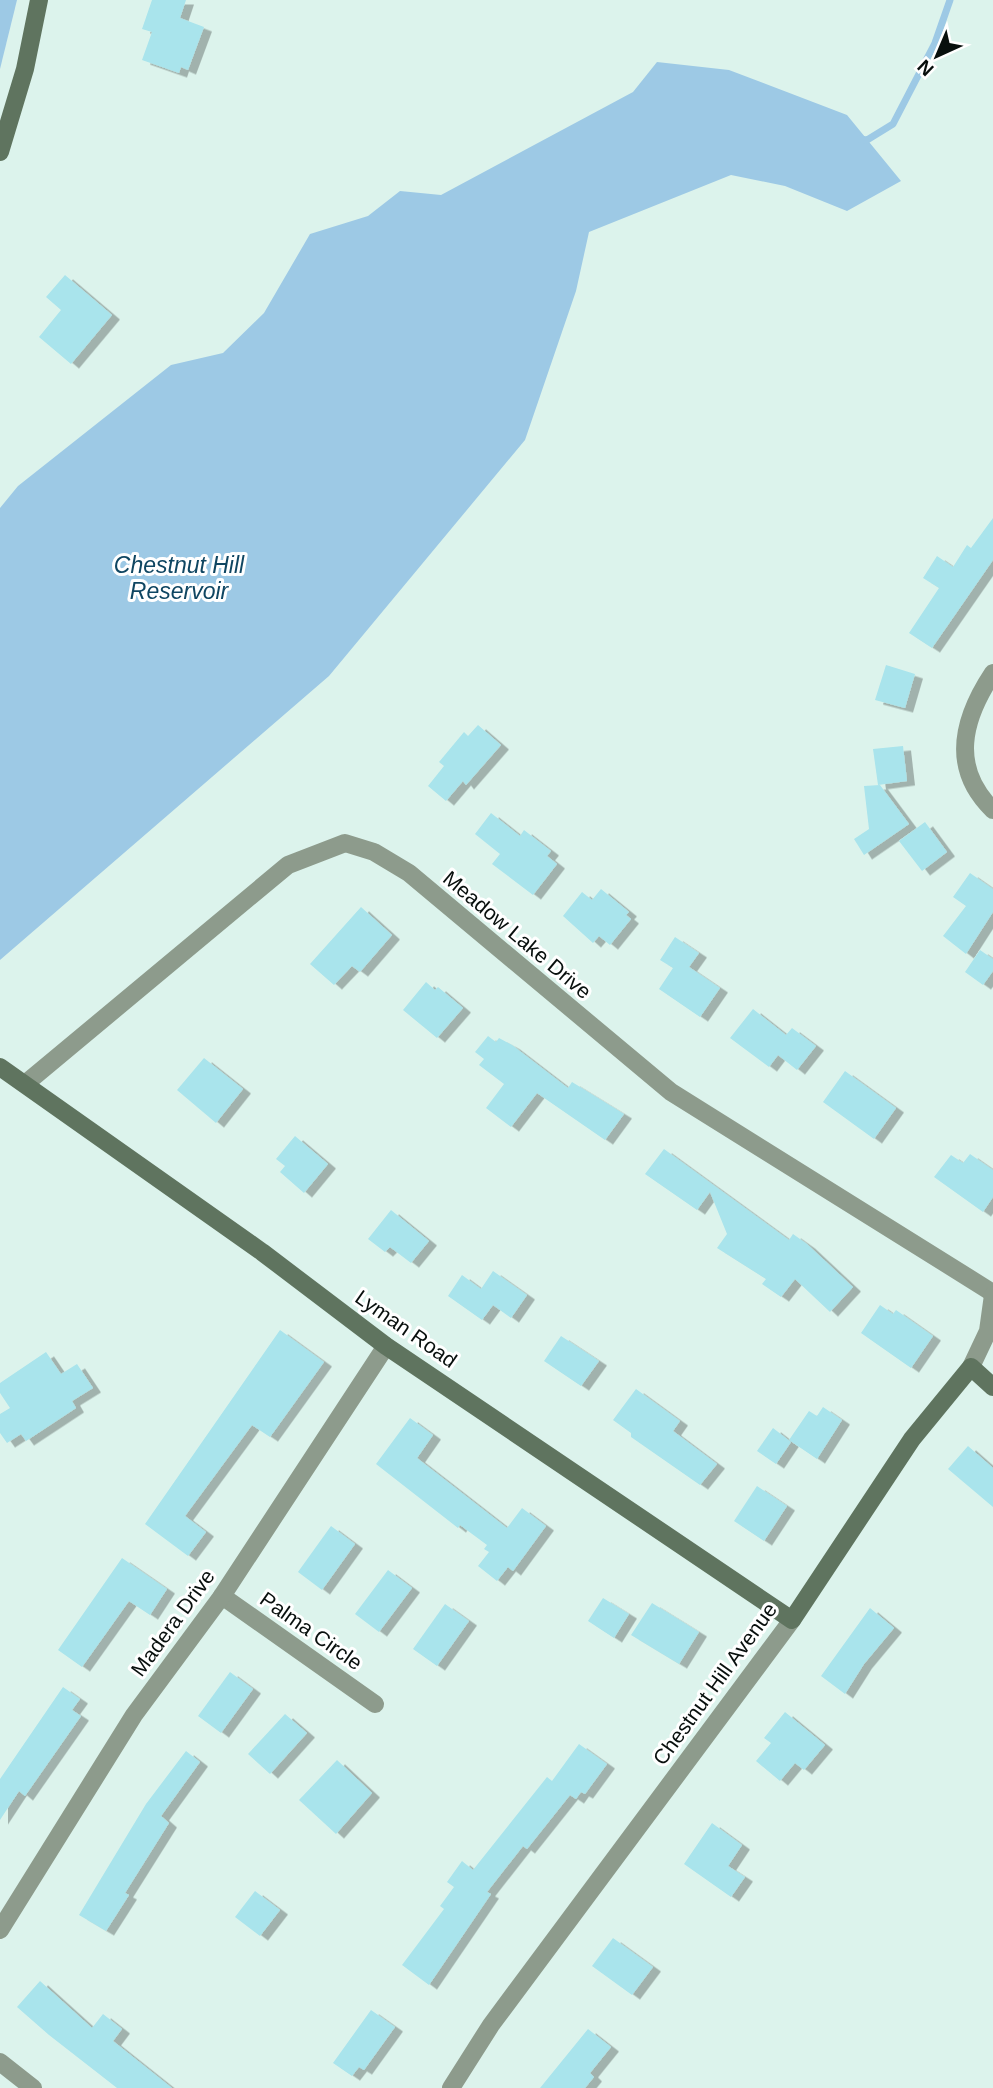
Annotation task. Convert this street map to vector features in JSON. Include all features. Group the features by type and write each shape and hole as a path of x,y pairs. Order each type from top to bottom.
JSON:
{"street":[{"path":"0,152 25,69 39,0"},
{"path":"993,673 974,702 965,730 966,761 976,786 993,810"},
{"name":"Meadow Lake Drive","path":"25,1084 288,865 345,843 374,852 409,873 671,1092 993,1294"},
{"name":"Lyman Road","path":"0,1067 262,1252 386,1346 792,1620"},
{"name":"Chestnut Hill Avenue","path":"451,2088 491,2025 792,1620 912,1439 971,1367 988,1331 993,1294"},
{"name":"Madera Drive","path":"0,1930 134,1715 222,1597 386,1346"},
{"path":"971,1367 993,1387"},
{"name":"Palma Circle","path":"222,1597 375,1704"},
{"path":"0,2062 33,2088"}],"water":[{"path":"0,0 17,0 0,69"},
{"name":"Chestnut Hill Reservoir","path":"657,62 729,70 847,115 901,181 847,211 785,186 731,175 589,232 576,291 525,440 329,676 0,960 0,508 18,486 171,365 223,353 264,313 310,234 368,216 400,191 441,195 633,92"}],"building":[{"path":"152,0 186,0 180,18 204,27 188,70 181,67 179,73 142,60 152,32 142,29"},
{"path":"65,275 112,315 71,364 39,337 61,310 46,297"},
{"path":"993,518 993,560 932,648 909,633 939,588 923,578 937,556 953,567 967,545 971,548"},
{"path":"886,665 915,674 905,708 875,700"},
{"path":"478,725 501,745 466,785 463,781 446,801 428,786 444,766 439,762 464,732 468,736"},
{"path":"903,746 907,781 878,785 873,749"},
{"path":"880,785 909,824 864,855 854,839 869,829 864,786"},
{"path":"491,813 520,836 524,830 551,851 547,856 557,864 533,895 492,864 500,854 475,834"},
{"path":"925,822 947,852 922,871 899,841"},
{"path":"970,873 993,889 993,912 966,954 943,936 966,906 953,897"},
{"path":"601,889 629,912 626,915 631,919 610,945 599,936 593,943 563,916 582,892 592,900"},
{"path":"361,907 392,935 360,972 352,966 334,985 310,964"},
{"path":"675,937 699,953 689,967 720,988 700,1017 659,989 673,968 660,960"},
{"path":"980,950 993,959 993,971 983,985 965,972"},
{"path":"426,982 435,990 438,987 463,1008 437,1038 403,1010"},
{"path":"753,1009 786,1035 792,1028 816,1046 797,1070 778,1055 769,1067 730,1038"},
{"path":"488,1036 496,1042 499,1038 512,1045 568,1088 572,1082 624,1114 605,1140 537,1093 511,1127 486,1108 504,1084 479,1065 484,1059 475,1052"},
{"path":"204,1058 243,1089 216,1123 177,1090"},
{"path":"845,1071 896,1108 874,1139 823,1102"},
{"path":"295,1136 328,1164 304,1193 280,1172 285,1166 276,1159"},
{"path":"664,1149 789,1240 793,1234 807,1244 853,1287 830,1312 795,1279 781,1297 762,1284 766,1279 717,1248 727,1234 710,1192 697,1210 645,1174"},
{"path":"970,1154 993,1170 993,1197 983,1212 934,1177 951,1155 963,1163"},
{"path":"391,1210 429,1241 411,1263 390,1247 385,1252 368,1239"},
{"path":"493,1271 527,1295 511,1318 493,1305 482,1320 448,1296 462,1275 481,1289"},
{"path":"880,1305 893,1314 896,1310 933,1336 911,1368 861,1333"},
{"path":"280,1330 324,1362 270,1437 252,1425 185,1516 206,1532 188,1556 145,1524"},
{"path":"561,1336 599,1361 581,1386 544,1361"},
{"path":"46,1352 61,1374 77,1364 93,1388 72,1401 76,1408 26,1441 21,1434 7,1443 0,1433 0,1414 10,1408 0,1393 0,1383"},
{"path":"636,1389 680,1421 673,1431 717,1464 700,1485 631,1437 631,1433 613,1420"},
{"path":"823,1407 842,1420 817,1459 789,1440 809,1411 817,1416"},
{"path":"410,1418 433,1435 417,1458 507,1528 522,1508 546,1526 513,1571 508,1567 497,1581 478,1566 489,1552 484,1549 487,1545 460,1525 458,1528 376,1464"},
{"path":"773,1428 791,1442 776,1464 757,1451"},
{"path":"968,1446 993,1468 993,1507 948,1469"},
{"path":"757,1486 787,1506 764,1541 734,1521"},
{"path":"331,1526 355,1544 322,1590 298,1572"},
{"path":"122,1558 167,1589 150,1615 129,1601 82,1667 58,1650"},
{"path":"388,1570 412,1588 379,1632 355,1614"},
{"path":"603,1598 629,1614 614,1638 588,1621"},
{"path":"652,1603 699,1632 679,1664 631,1635"},
{"path":"445,1604 469,1621 437,1666 413,1649"},
{"path":"870,1608 894,1628 864,1664 845,1694 821,1676"},
{"path":"230,1672 253,1689 221,1733 198,1716"},
{"path":"63,1687 80,1699 72,1710 81,1716 25,1796 19,1791 0,1820 0,1779"},
{"path":"785,1712 825,1745 804,1770 795,1763 780,1781 756,1761 771,1743 764,1738"},
{"path":"285,1714 307,1733 270,1774 248,1754"},
{"path":"579,1744 607,1764 585,1794 581,1792 576,1799 570,1795 527,1849 523,1846 487,1892 491,1894 429,1985 402,1965 444,1909 440,1906 454,1887 447,1882 462,1861 473,1870 547,1777 552,1781"},
{"path":"186,1751 200,1762 161,1816 169,1823 125,1893 129,1895 106,1931 79,1915 146,1804"},
{"path":"337,1760 372,1793 336,1834 299,1800"},
{"path":"712,1823 742,1845 728,1866 745,1877 731,1897 684,1864"},
{"path":"255,1891 280,1910 260,1936 235,1917"},
{"path":"613,1938 653,1967 632,1995 592,1966"},
{"path":"40,1981 92,2028 103,2014 122,2029 113,2041 172,2088 117,2088 49,2035 17,2007"},
{"path":"371,2010 395,2027 364,2070 359,2067 352,2076 333,2063"},
{"path":"588,2029 611,2047 590,2073 594,2077 585,2088 540,2088"}],"waterway":[{"path":"860,139 867,140 893,124 935,43 950,0"}]}
